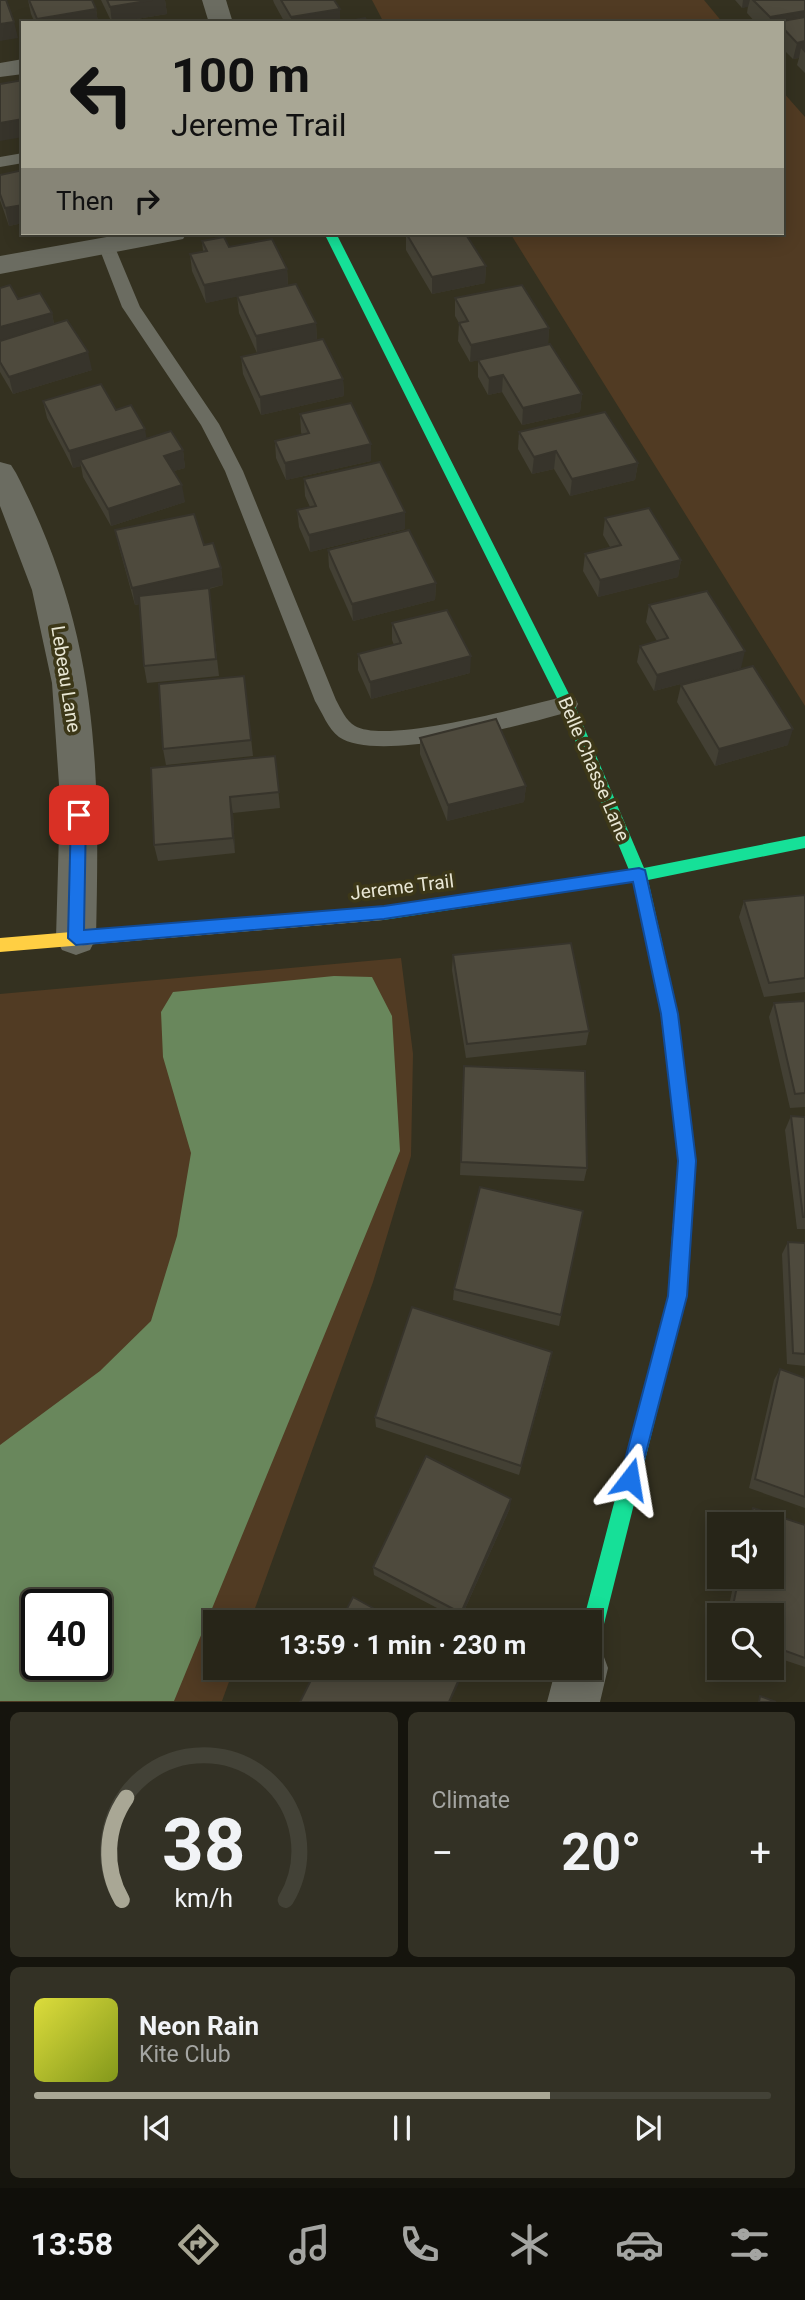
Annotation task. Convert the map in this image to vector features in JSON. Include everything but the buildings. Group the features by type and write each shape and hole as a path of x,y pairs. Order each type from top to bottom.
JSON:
{"street":[{"path":"214,0 220,21"},
{"path":"0,70 21,66"},
{"path":"0,265 162,235"},
{"name":"Belle Chasse Lane","path":"331,235 567,704 639,875 670,1014 687,1161 677,1296 597,1610"},
{"name":"Lebeau Lane","path":"0,473 21,511 52,600 74,714 79,815 76,938"},
{"name":"Jereme Trail","path":"0,945 384,913 639,875 805,842"},
{"path":"573,1702 579,1680"}],"lane":[{"path":"0,162 21,158"},
{"path":"106,245 131,307 210,424 234,471 326,701 348,732 391,740 567,704"}],"shaded area":[{"path":"372,0 704,0 721,21 383,21"},
{"path":"784,93 805,117 805,706 511,235 784,235"},
{"path":"401,958 413,1054 411,1156 373,1282 254,1610 203,1610 203,1680 230,1680 222,1701 0,1702 0,994"},
{"path":"334,976 372,977 392,1016 400,1151 211,1610 203,1610 203,1630 174,1701 0,1701 0,1445 100,1371 151,1321 177,1236 191,1153 163,1057 161,1012 173,992"}],"traffic: fast":[{"path":"331,235 567,704 639,875 667,1000"},
{"path":"383,913 639,875 805,842"},
{"path":"597,1610 677,1296 681,1235"}],"traffic: slow":[{"path":"0,945 383,913"}],"traffic: jam":[{"path":"667,1000 687,1161 681,1235"}],"route":[{"path":"79,815 76,938 384,913 639,875 670,1014 687,1161 677,1296 630,1479"}]}
